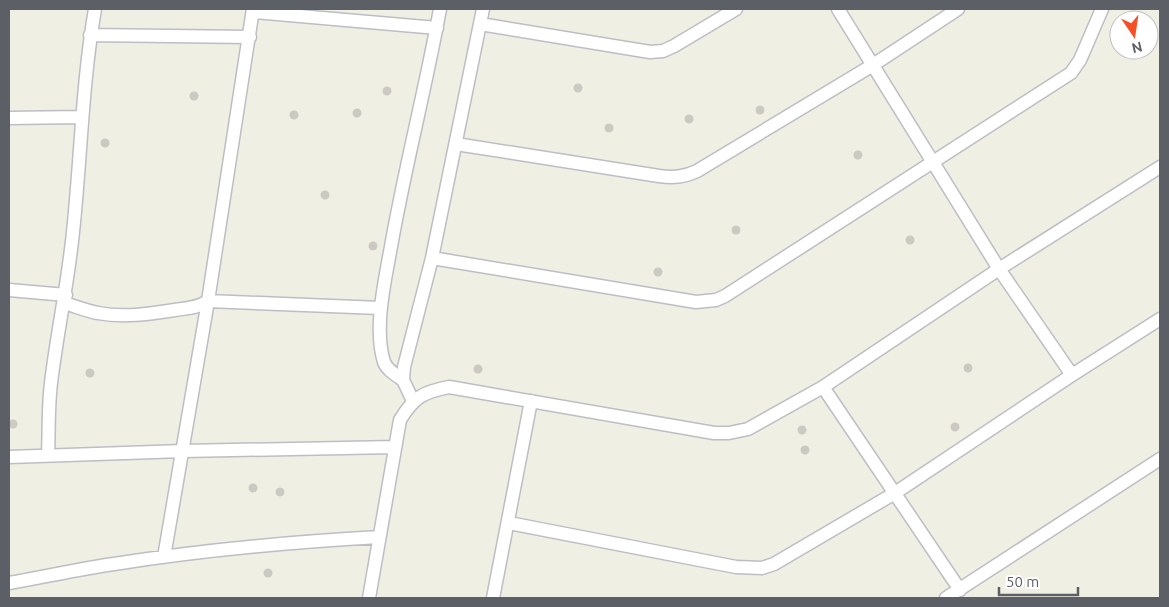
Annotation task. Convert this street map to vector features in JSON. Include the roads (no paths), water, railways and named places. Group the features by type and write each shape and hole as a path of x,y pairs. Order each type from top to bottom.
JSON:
{"street":[{"path":"48,456 50,385 65,299 73,232 81,117 90,34 95,9"},
{"path":"413,401 403,380 387,368 384,361 380,308 405,175 440,9"},
{"path":"403,380 404,368 432,258 483,9"},
{"path":"480,24 650,52 664,51 736,9"},
{"path":"838,9 999,269 1072,376"},
{"path":"456,144 659,176 684,177 873,65 958,9"},
{"path":"432,258 696,302 716,300 1070,74 1080,60 1102,9"},
{"path":"164,557 208,301 253,10 437,28"},
{"path":"90,34 250,37"},
{"path":"9,118 81,117"},
{"path":"369,598 400,420 413,401 422,394 448,387 699,431 729,433 753,427 823,387 999,269 1160,167"},
{"path":"9,290 65,299 97,313 120,315 158,313 192,308 203,305 208,301 380,308"},
{"path":"508,523 736,567 762,568 786,558 895,493 1160,319"},
{"path":"823,387 960,590"},
{"path":"493,598 531,401"},
{"path":"9,457 395,447"},
{"path":"946,598 1160,459"},
{"path":"9,583 164,557 311,541 380,537"}]}
